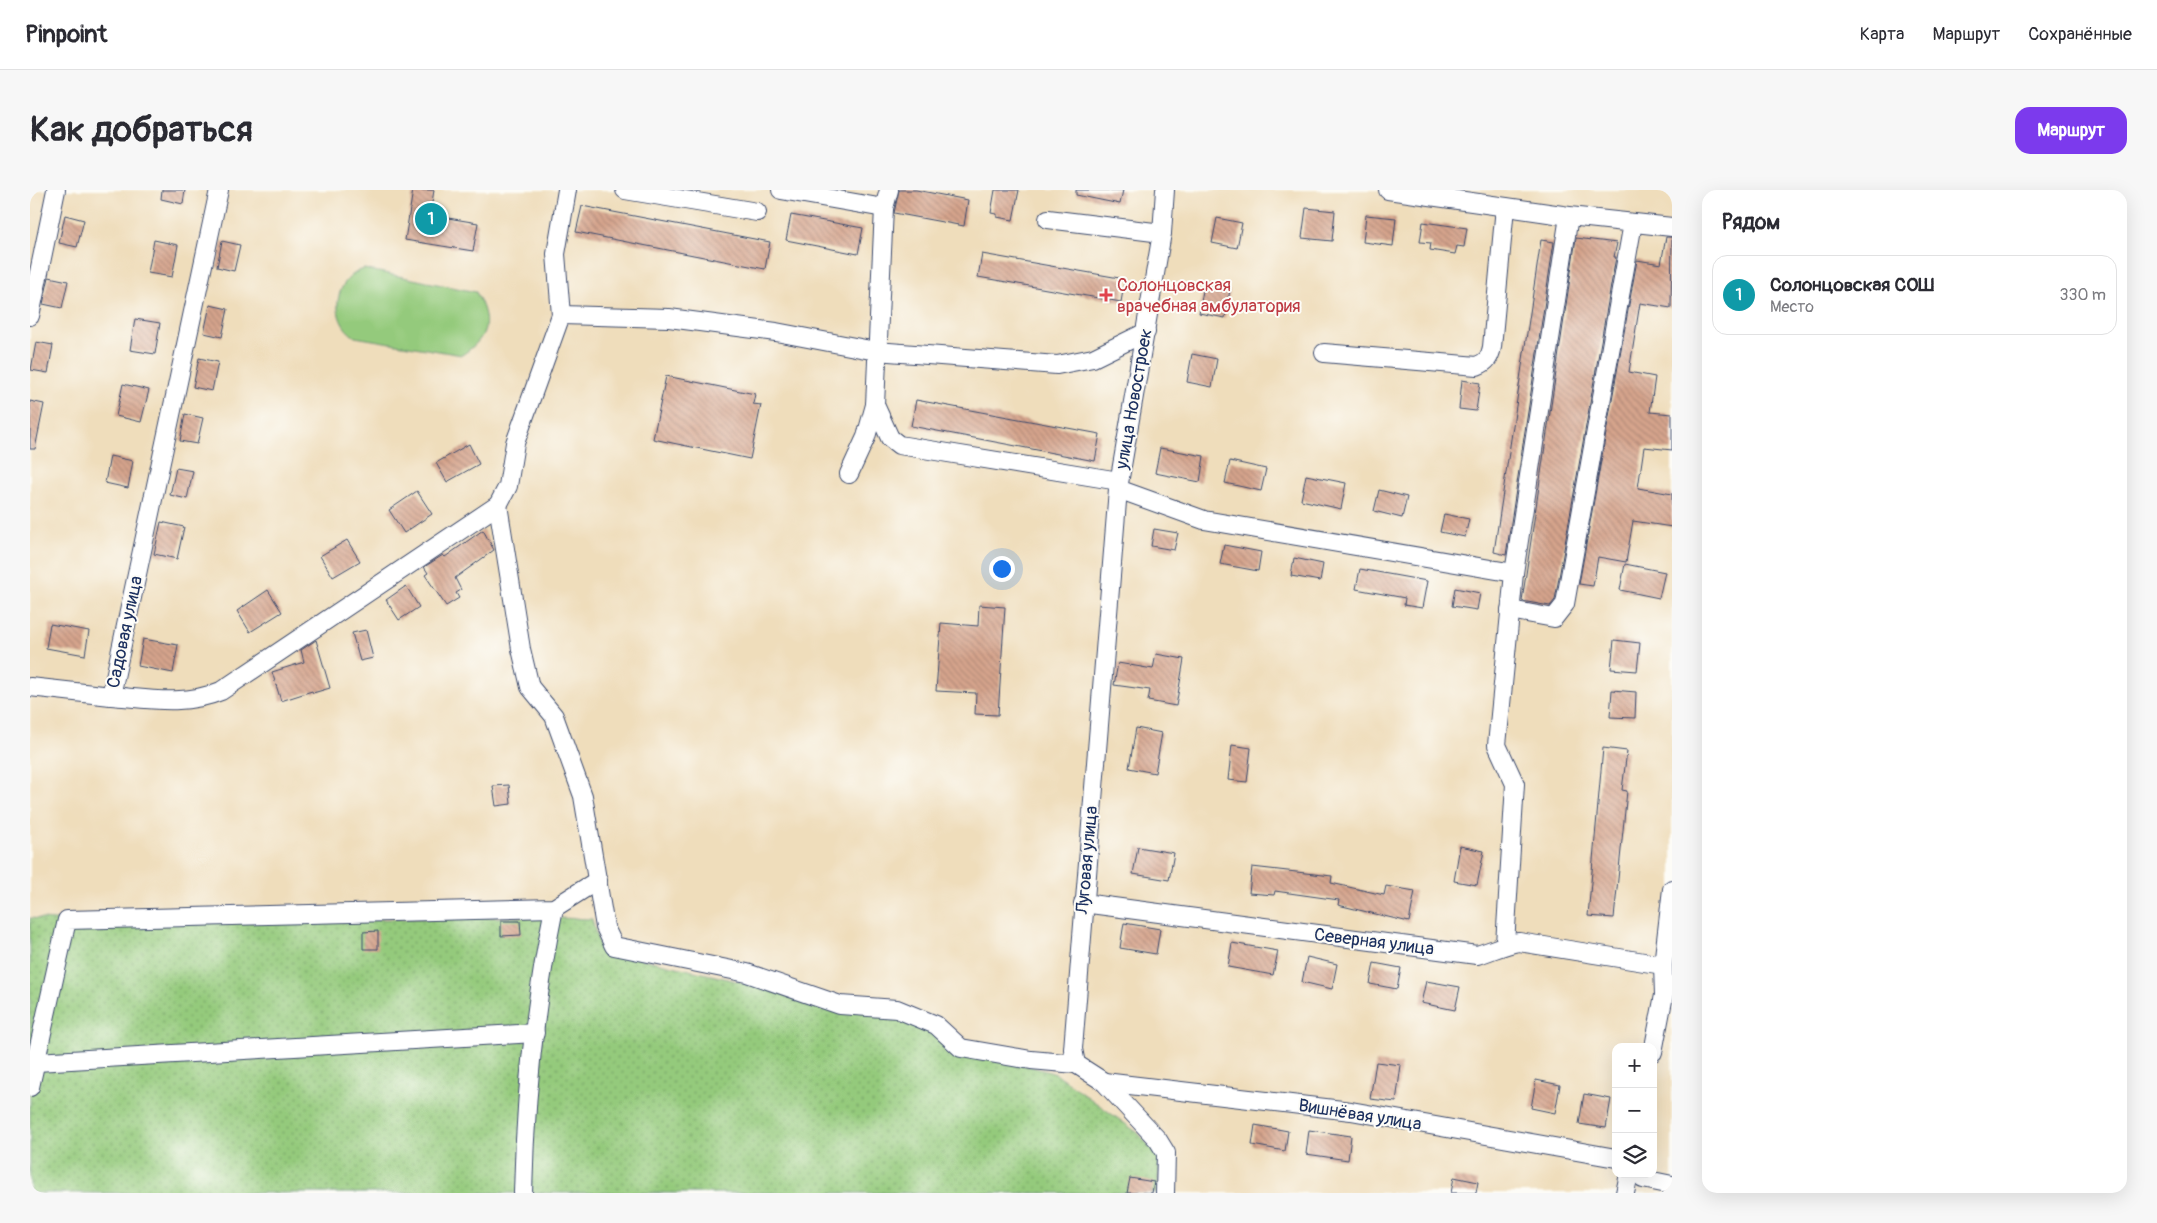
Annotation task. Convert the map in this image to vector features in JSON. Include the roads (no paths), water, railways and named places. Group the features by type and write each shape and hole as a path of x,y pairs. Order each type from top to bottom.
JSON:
{"street":[{"path":"30,316 56,190"},
{"name":"Садовая улица","path":"218,190 111,696 185,701 204,698 221,691 498,505"},
{"path":"567,190 556,254 561,315 515,443 508,486 498,505 520,649 530,687 554,716 580,787 605,927 614,946 747,973 840,1005 897,1009 936,1024 961,1048 1030,1060 1076,1064 1104,1082 1148,1129 1166,1153 1166,1193"},
{"path":"625,190 693,196 757,212"},
{"path":"781,190 884,208"},
{"path":"849,474 866,438 875,404 884,208 889,190"},
{"name":"улица Новостроек","path":"1118,485 1162,233 1165,190"},
{"path":"1388,190 1569,216 1672,227"},
{"path":"1324,353 1477,366 1485,363 1490,356 1492,347 1505,207"},
{"path":"1505,944 1515,784 1497,745 1514,573 1569,216"},
{"path":"1048,219 1162,233"},
{"path":"1510,610 1554,618 1565,604 1633,223"},
{"path":"561,315 669,318 776,332 876,351 1057,365 1093,358 1146,332"},
{"path":"875,404 890,438 899,445 1118,485 1204,520 1514,573"},
{"name":"Луговая улица","path":"1076,1064 1073,1049 1083,904 1118,485"},
{"path":"30,687 111,696"},
{"path":"30,1088 67,920 554,908 598,880"},
{"path":"1656,1043 1668,999 1663,965 1672,889"},
{"name":"Северная улица","path":"1083,904 1477,955 1492,951 1505,944 1519,942 1663,965"},
{"path":"523,1193 525,1126 535,1033 554,908"},
{"path":"36,1062 535,1033"},
{"name":"Вишнёвая улица","path":"1104,1082 1351,1111 1612,1157"},
{"path":"1625,1193 1628,1178"},
{"path":"1642,1178 1672,1185"}],"place":[{"name":"Солонцовская СОШ","path":"431,219"},
{"name":"Солонцовская врачебная амбулатория","path":"1106,295"}]}
